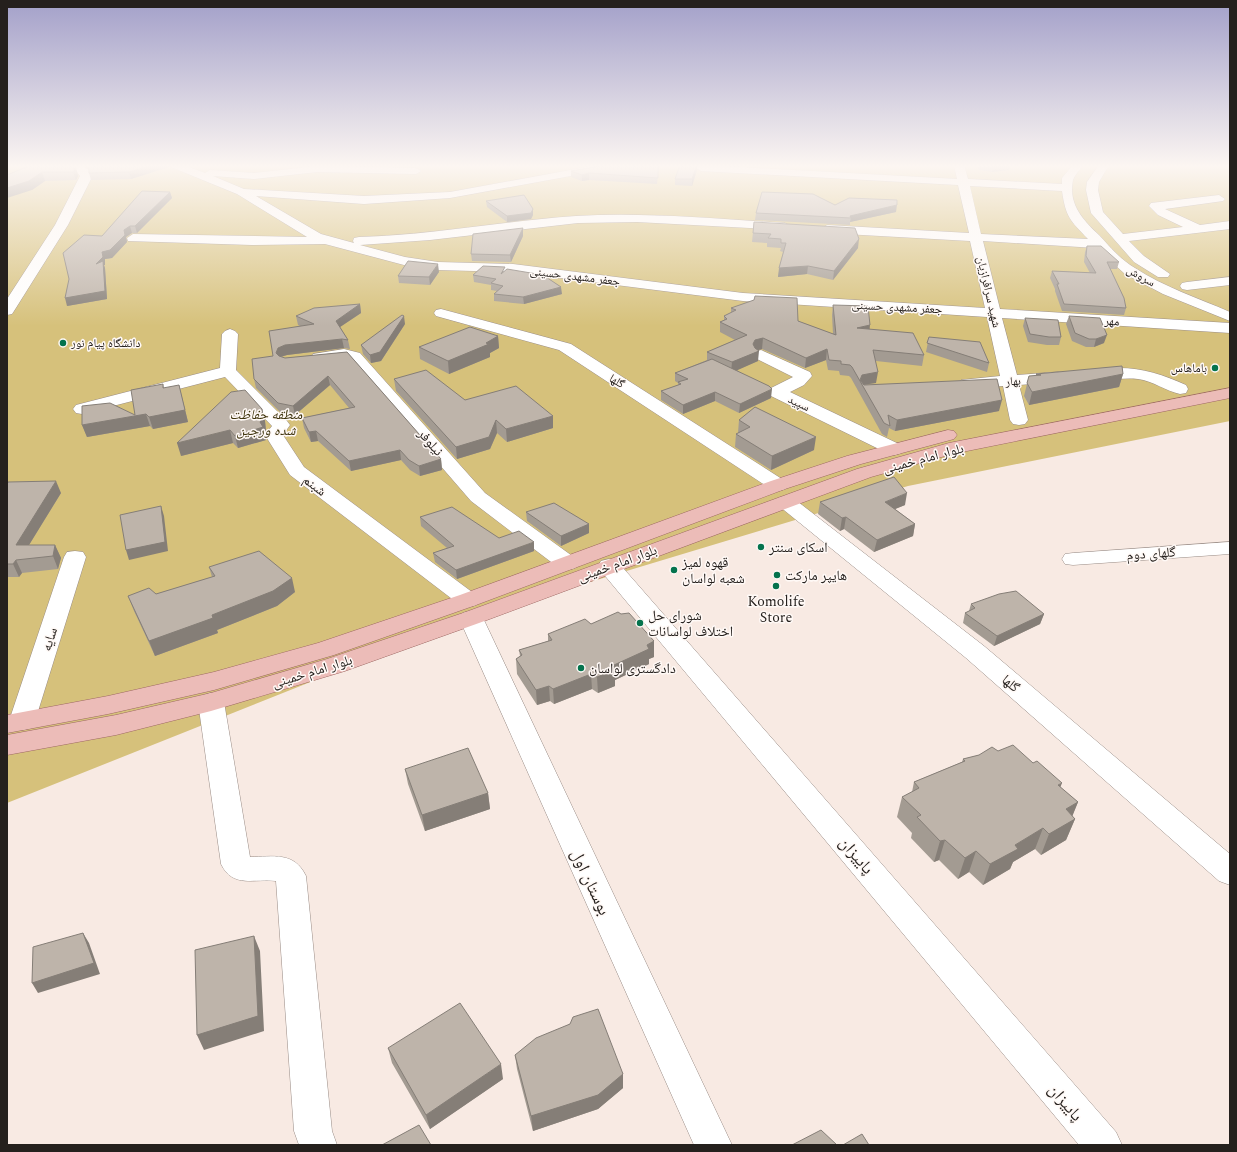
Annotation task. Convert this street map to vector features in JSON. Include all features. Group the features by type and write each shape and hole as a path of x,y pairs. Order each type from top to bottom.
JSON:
{"main road":[{"name":"بلوار امام خمینی","path":"14,723 108,705 214,681 469,609 609,566 782,494 854,460 937,437 1230,379"},
{"name":"بلوار امام خمینی","path":"7,745 116,725 211,702 336,665 469,609 568,563 782,494 949,450 1230,393"}],"street":[{"path":"7,311 23,282 67,219"},
{"name":"جعفر مشهدی حسینی","path":"286,219 316,237 404,261 438,266 513,268 743,297 994,313"},
{"path":"134,238 184,238 239,242 326,240 391,241 436,237 548,222 594,219 666,220 796,227"},
{"name":"شهید سرافرازیان","path":"972,219 1019,420"},
{"name":"سروش","path":"1076,219 1116,260 1130,271 1168,291 1230,317"},
{"name":"سروش","path":"1103,219 1139,259 1187,286 1230,304"},
{"path":"1176,219 1198,229"},
{"path":"1121,238 1230,225"},
{"path":"811,228 1100,244"},
{"path":"1187,286 1230,281"},
{"name":"گلها","path":"441,313 565,347 782,494 975,652 1230,872"},
{"name":"مهر","path":"994,313 1230,328"},
{"path":"82,409 228,371 230,334"},
{"name":"نیلوفر","path":"301,360 344,354 354,356 478,497 568,563"},
{"name":"سپید","path":"761,354 804,376 798,381 776,392 894,449"},
{"name":"شبنم","path":"228,371 281,425 274,435 297,471 469,609"},
{"name":"بهار","path":"955,385 1126,372 1143,373 1156,377 1180,389"},
{"name":"گلهای دوم","path":"1073,558 1230,548"},
{"name":"سایه","path":"14,723 75,557"},
{"name":"پاییزان","path":"609,566 1103,1145"},
{"name":"بوستان اول","path":"469,609 713,1145"},
{"path":"211,702 236,864 246,870 279,868 287,870 291,876 313,1131 318,1145"}],"green space":[{"name":"منطقه حفاظت شده ورجین","path":"7,219 1230,219 1230,421 908,486 471,618 7,803"}],"building":[{"path":"117,219 142,219 135,226 130,226 124,230 125,235 110,250 102,252 103,257 96,264 103,261 105,291 65,298 69,279 63,253 84,235 102,236"},
{"path":"754,222 855,228 859,239 834,271 808,266 779,268 786,243 781,243 781,239 768,238 771,234 753,233"},
{"path":"523,228 510,255 471,254 473,234"},
{"path":"1087,246 1101,246 1119,262 1107,262 1124,298 1126,308 1064,304 1057,284 1059,284 1052,271 1096,273 1086,256"},
{"path":"408,261 438,264 429,277 398,276"},
{"path":"483,266 505,267 501,274 507,269 543,275 561,287 523,297 494,294 503,286 491,283 496,279 473,275"},
{"path":"755,296 797,298 798,321 836,335 833,305 868,306 870,325 857,328 913,333 924,355 873,350 878,372 862,375 860,380 864,385 997,379 1002,400 897,420 888,415 890,426 884,423 852,367 850,365 841,364 841,361 829,360 827,349 806,358 763,338 755,340 753,344 759,351 732,362 707,352 747,335 720,322 727,319 724,316 736,310 731,308 754,300"},
{"path":"360,304 336,321 348,340 342,339 285,345 278,348 276,353 285,358 347,352 441,459 419,466 409,460 400,450 349,461 316,431 309,432 302,418 355,407 328,376 293,406 278,403 254,379 252,359 273,356 269,331 314,324 296,316 314,308"},
{"path":"402,315 404,316 380,352 370,355 361,345"},
{"path":"1069,316 1100,318 1107,335 1096,339 1089,339 1075,333"},
{"path":"1025,318 1058,320 1061,337 1030,334"},
{"path":"470,327 498,336 486,343 489,344 448,361 419,347"},
{"path":"929,337 980,342 989,363 927,343"},
{"path":"712,359 769,386 772,389 740,404 715,392 683,405 661,391 681,384 678,382 688,379 675,373"},
{"path":"1122,366 1123,374 1032,392 1027,383 1029,376 1041,375 1036,374"},
{"path":"426,370 465,400 516,386 553,416 506,429 496,420 489,437 456,447 394,379"},
{"path":"163,384 163,388 179,385 185,410 149,417 146,414 82,425 82,406 110,403 135,415 131,390"},
{"path":"245,390 262,409 263,418 260,422 263,427 235,436 230,430 177,443 231,392"},
{"path":"755,407 816,437 772,456 736,434 750,427 739,420"},
{"path":"894,477 907,493 885,502 915,524 877,540 846,517 842,518 820,502"},
{"path":"56,481 16,545 55,545 53,556 16,560 13,564 7,564 8,482"},
{"path":"554,503 589,524 561,536 526,512"},
{"path":"161,506 165,542 126,550 120,515"},
{"path":"452,507 499,538 519,531 534,542 456,570 433,553 454,546 420,517"},
{"path":"259,551 292,578 273,591 212,615 213,618 149,641 128,596 149,588 156,594 215,576 209,567"},
{"path":"1016,591 1044,614 997,636 965,613 975,608 971,604 999,594"},
{"name":"دادگستری لواسان","path":"618,612 621,614 629,613 654,641 647,645 649,649 614,665 615,670 597,677 591,674 553,689 549,686 536,690 516,659 522,655 519,650 552,640 548,634 585,619 591,624"},
{"path":"1013,745 1033,763 1037,761 1062,783 1058,785 1078,802 1066,809 1075,819 1049,834 1043,828 1015,845 1018,849 990,864 976,851 965,858 945,840 940,841 917,817 921,815 902,797 919,788 914,782 965,761 963,759 979,755 992,747 998,751"},
{"path":"468,748 488,793 422,815 405,769"},
{"path":"83,933 94,963 32,983 33,947"},
{"path":"254,936 258,1016 197,1035 195,950"},
{"path":"460,1003 501,1064 426,1115 388,1048"},
{"path":"598,1009 623,1074 598,1095 531,1116 515,1055 536,1038 570,1024 573,1017"},
{"path":"419,1125 431,1145 382,1145"},
{"path":"821,1130 837,1145 792,1145"},
{"path":"862,1134 869,1145 843,1145"}],"place":[{"name":"دانشگاه پیام نور","path":"63,343"},
{"name":"باماهاس","path":"1215,368"},
{"name":"اسکای سنتر","path":"761,547"},
{"name":"قهوه لمیز شعبه لواسان","path":"674,570"},
{"name":"هایپر مارکت","path":"777,575"},
{"name":"Komolife Store","path":"776,586"},
{"name":"شورای حل اختلاف لواسانات","path":"640,623"},
{"name":"دادگستری لواسان","path":"581,668"}]}
